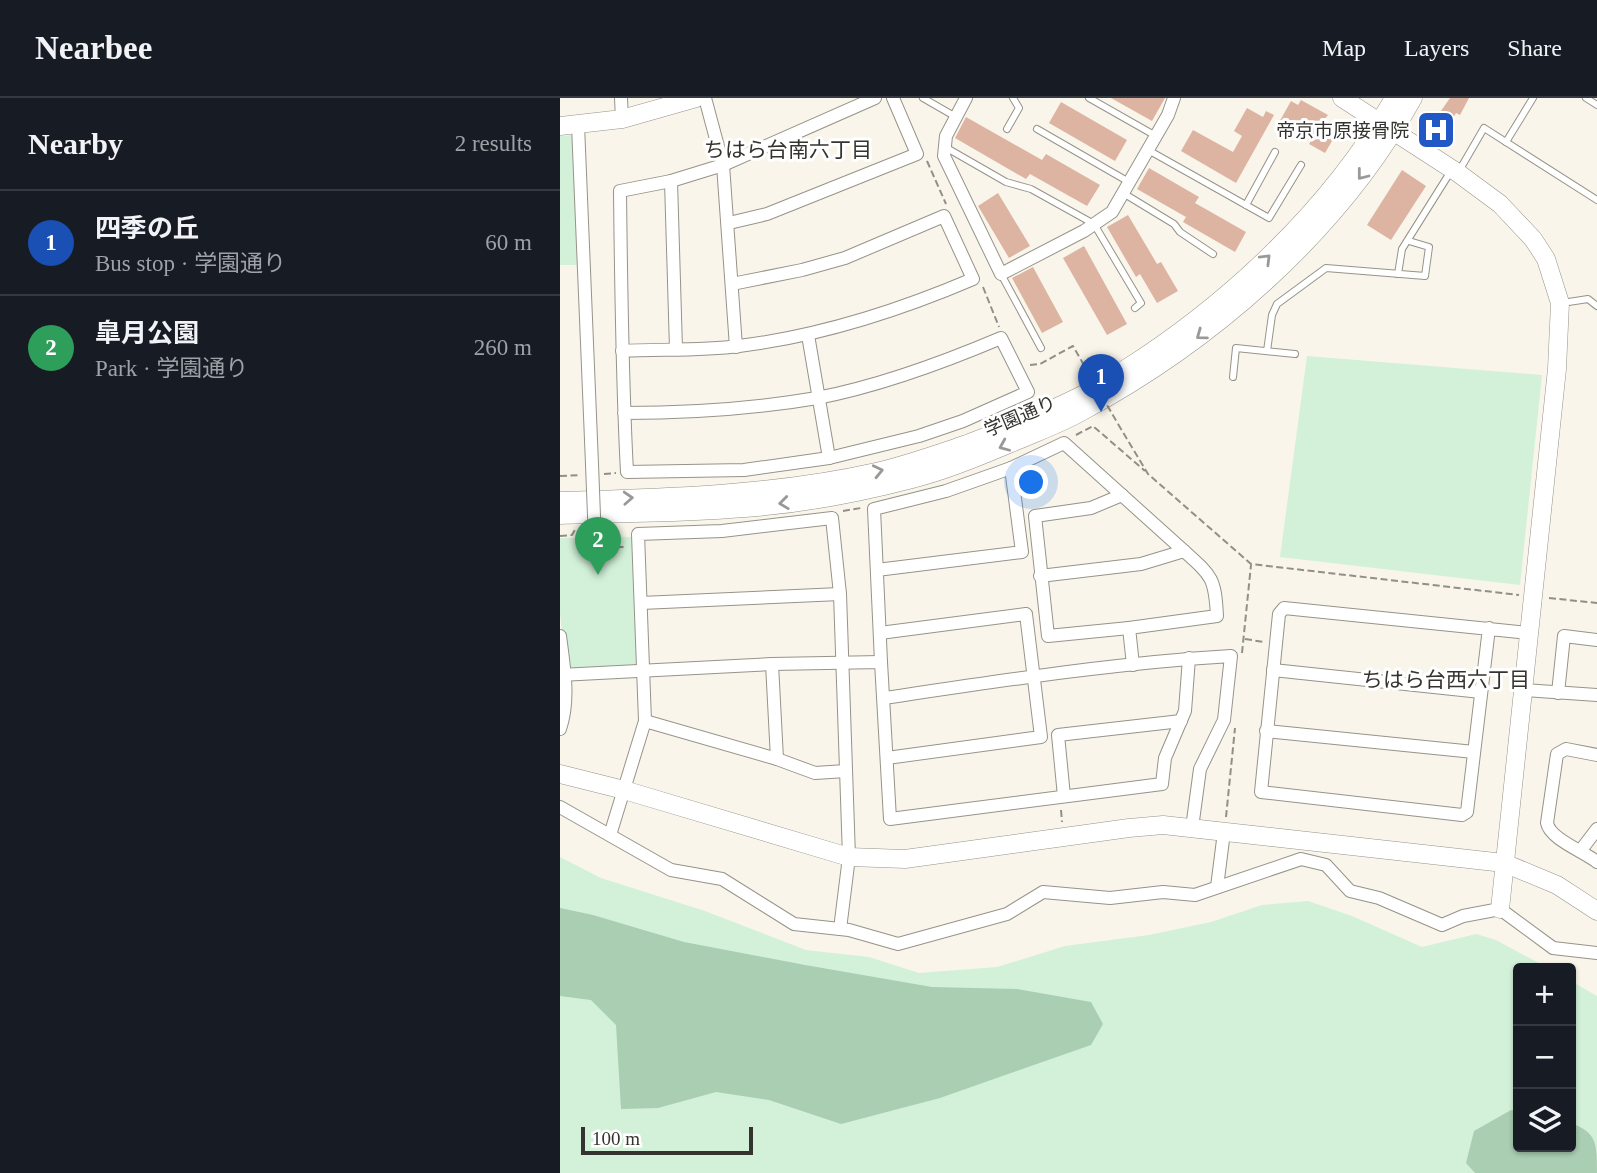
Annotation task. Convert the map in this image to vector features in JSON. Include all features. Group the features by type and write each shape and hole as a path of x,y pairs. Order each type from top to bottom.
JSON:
{"street":[{"path":"621,98 622,119"},
{"path":"560,126 622,119 695,98"},
{"path":"705,98 723,165 736,347"},
{"path":"624,412 716,410 818,398 926,367 1001,338 1028,392 963,421 919,436 829,458 744,470 628,472 624,412 622,351 620,191 671,181 723,165 875,98"},
{"path":"729,223 767,215 917,154 893,98"},
{"path":"966,98 946,136 944,156 1001,274 1112,212 1168,115 1174,98"},
{"path":"1342,98 1455,171 1500,204 1533,239 1546,260 1560,303 1560,345 1500,909"},
{"name":"学園通り","path":"560,515 745,508 867,489 914,479 966,462 1076,415 1154,369 1246,300 1318,228 1366,171 1386,126 1394,98"},
{"name":"学園通り","path":"560,501 755,491 876,472 919,461 1002,431 1075,399 1144,357 1194,322 1260,265 1305,219 1352,161 1413,98"},
{"path":"578,125 595,542"},
{"path":"671,181 676,349"},
{"path":"622,351 736,347 808,335 924,300 974,279 944,216 845,258 732,284"},
{"path":"808,335 829,458"},
{"path":"1122,495 1091,508 1035,516 1048,636 1217,616 1216,587 1209,574 1184,551 1122,495 1064,443 1011,468 946,491 874,509 890,819 1162,784 1165,758 1185,711 1189,658"},
{"path":"877,570 1022,552 1011,468"},
{"path":"610,835 645,720 638,534 722,531 832,518 839,594 849,857 840,929"},
{"path":"1040,576 1141,564 1184,551"},
{"path":"641,603 839,594"},
{"path":"1489,628 1467,812 1462,815 1261,792 1279,614 1284,608 1489,628 1529,633"},
{"path":"880,633 1026,614 1041,737 887,758"},
{"path":"1129,628 1133,664"},
{"path":"560,636 565,714 560,729"},
{"path":"1559,693 1564,636 1597,640"},
{"path":"884,698 1032,676 1189,658 1231,656 1224,720 1200,769 1192,828"},
{"path":"562,675 772,664 881,662"},
{"path":"772,664 777,759"},
{"path":"1273,670 1481,692"},
{"path":"1524,690 1597,695"},
{"path":"645,720 815,773 846,771"},
{"path":"1064,796 1058,735 1181,721"},
{"path":"1266,731 1474,751"},
{"path":"1597,755 1566,749 1558,754 1546,823 1548,831 1597,862"},
{"path":"560,774 624,790 849,857 905,859 1163,825 1504,863 1558,885 1597,911"},
{"path":"560,807 671,870 722,878 794,924 840,929 898,944 1007,914 1043,892 1110,898 1163,892 1195,895 1301,859 1326,865 1350,891 1379,898 1442,925 1463,916 1500,909 1553,948 1597,953"},
{"path":"1581,850 1597,829"},
{"path":"1217,887 1224,832"}],"lane":[{"path":"923,98 956,117"},
{"path":"1007,129 1018,108 1013,98"},
{"path":"1089,98 1156,136"},
{"path":"1506,142 1534,98"},
{"path":"1586,98 1597,105"},
{"path":"1398,274 1402,249 1484,128 1597,200"},
{"path":"1037,129 1126,188 1213,254"},
{"path":"945,147 1006,182 1031,189 1094,224 1141,303 1135,308"},
{"path":"1148,150 1269,218 1301,164"},
{"path":"1246,205 1275,152"},
{"path":"1267,352 1272,315 1277,304 1326,268 1425,276 1429,247 1409,241"},
{"path":"1001,274 1041,348"},
{"path":"1560,303 1588,299 1597,306"},
{"path":"1233,377 1236,348 1295,354"}],"path":[{"path":"917,154 926,159 931,169 949,212 944,216"},
{"path":"974,279 981,282 1002,334 1001,338"},
{"path":"1015,366 1040,364 1073,346 1148,474"},
{"path":"1064,443 1093,426 1251,564 1597,603"},
{"path":"832,518 839,512 873,505 874,509"},
{"path":"560,536 572,535 578,525"},
{"path":"595,542 597,547 638,548"},
{"path":"1244,639 1276,643"}],"green space":[{"path":"573,135 577,265 560,265 560,136"},
{"path":"1307,356 1542,375 1520,585 1280,557"},
{"path":"634,537 641,668 566,671 560,613 560,538"},
{"path":"560,857 601,878 705,911 806,950 869,957 919,973 997,967 1065,946 1149,935 1211,922 1262,905 1308,901 1352,916 1422,947 1476,934 1496,940 1539,963 1513,963 1513,1152 1576,1152 1576,984 1597,996 1597,1173 560,1173"},
{"path":"560,908 684,942 805,965 932,987 1017,989 1091,1002 1103,1024 1091,1045 940,1098 841,1124 769,1100 716,1092 658,1108 621,1109 616,1025 591,1000 560,996"},
{"path":"1513,1110 1513,1152 1576,1152 1576,1125 1594,1140 1597,1173 1475,1173 1466,1163 1474,1131"}],"building":[{"path":"1111,98 1165,98 1152,121"},
{"path":"1450,98 1469,98 1460,115 1456,113 1442,136 1429,128"},
{"path":"1301,100 1328,115 1324,120 1339,129 1325,153 1295,132 1294,135 1277,126 1291,101 1298,105"},
{"path":"1061,102 1127,140 1115,161 1049,123"},
{"path":"1247,108 1263,117 1266,111 1274,115 1236,183 1181,151 1193,130 1233,152 1242,136 1234,131"},
{"path":"966,117 1042,160 1046,154 1100,185 1087,206 1030,174 1026,179 955,138"},
{"path":"1149,168 1199,197 1195,203 1246,232 1235,252 1183,222 1186,217 1137,189"},
{"path":"1402,170 1426,186 1391,240 1367,225"},
{"path":"998,193 1030,246 1009,258 978,206"},
{"path":"1128,215 1157,264 1161,262 1178,291 1157,303 1140,274 1136,277 1107,227"},
{"path":"1084,246 1127,324 1107,335 1063,258"},
{"path":"1033,267 1063,322 1042,333 1012,278"}],"place":[{"name":"帝京市原接骨院","path":"1436,130"},
{"name":"四季の丘","path":"1101,412"},
{"name":"皐月公園","path":"598,575"}],"district":[{"name":"ちはら台南六丁目","path":"788,150"},
{"name":"ちはら台西六丁目","path":"1446,680"}]}
